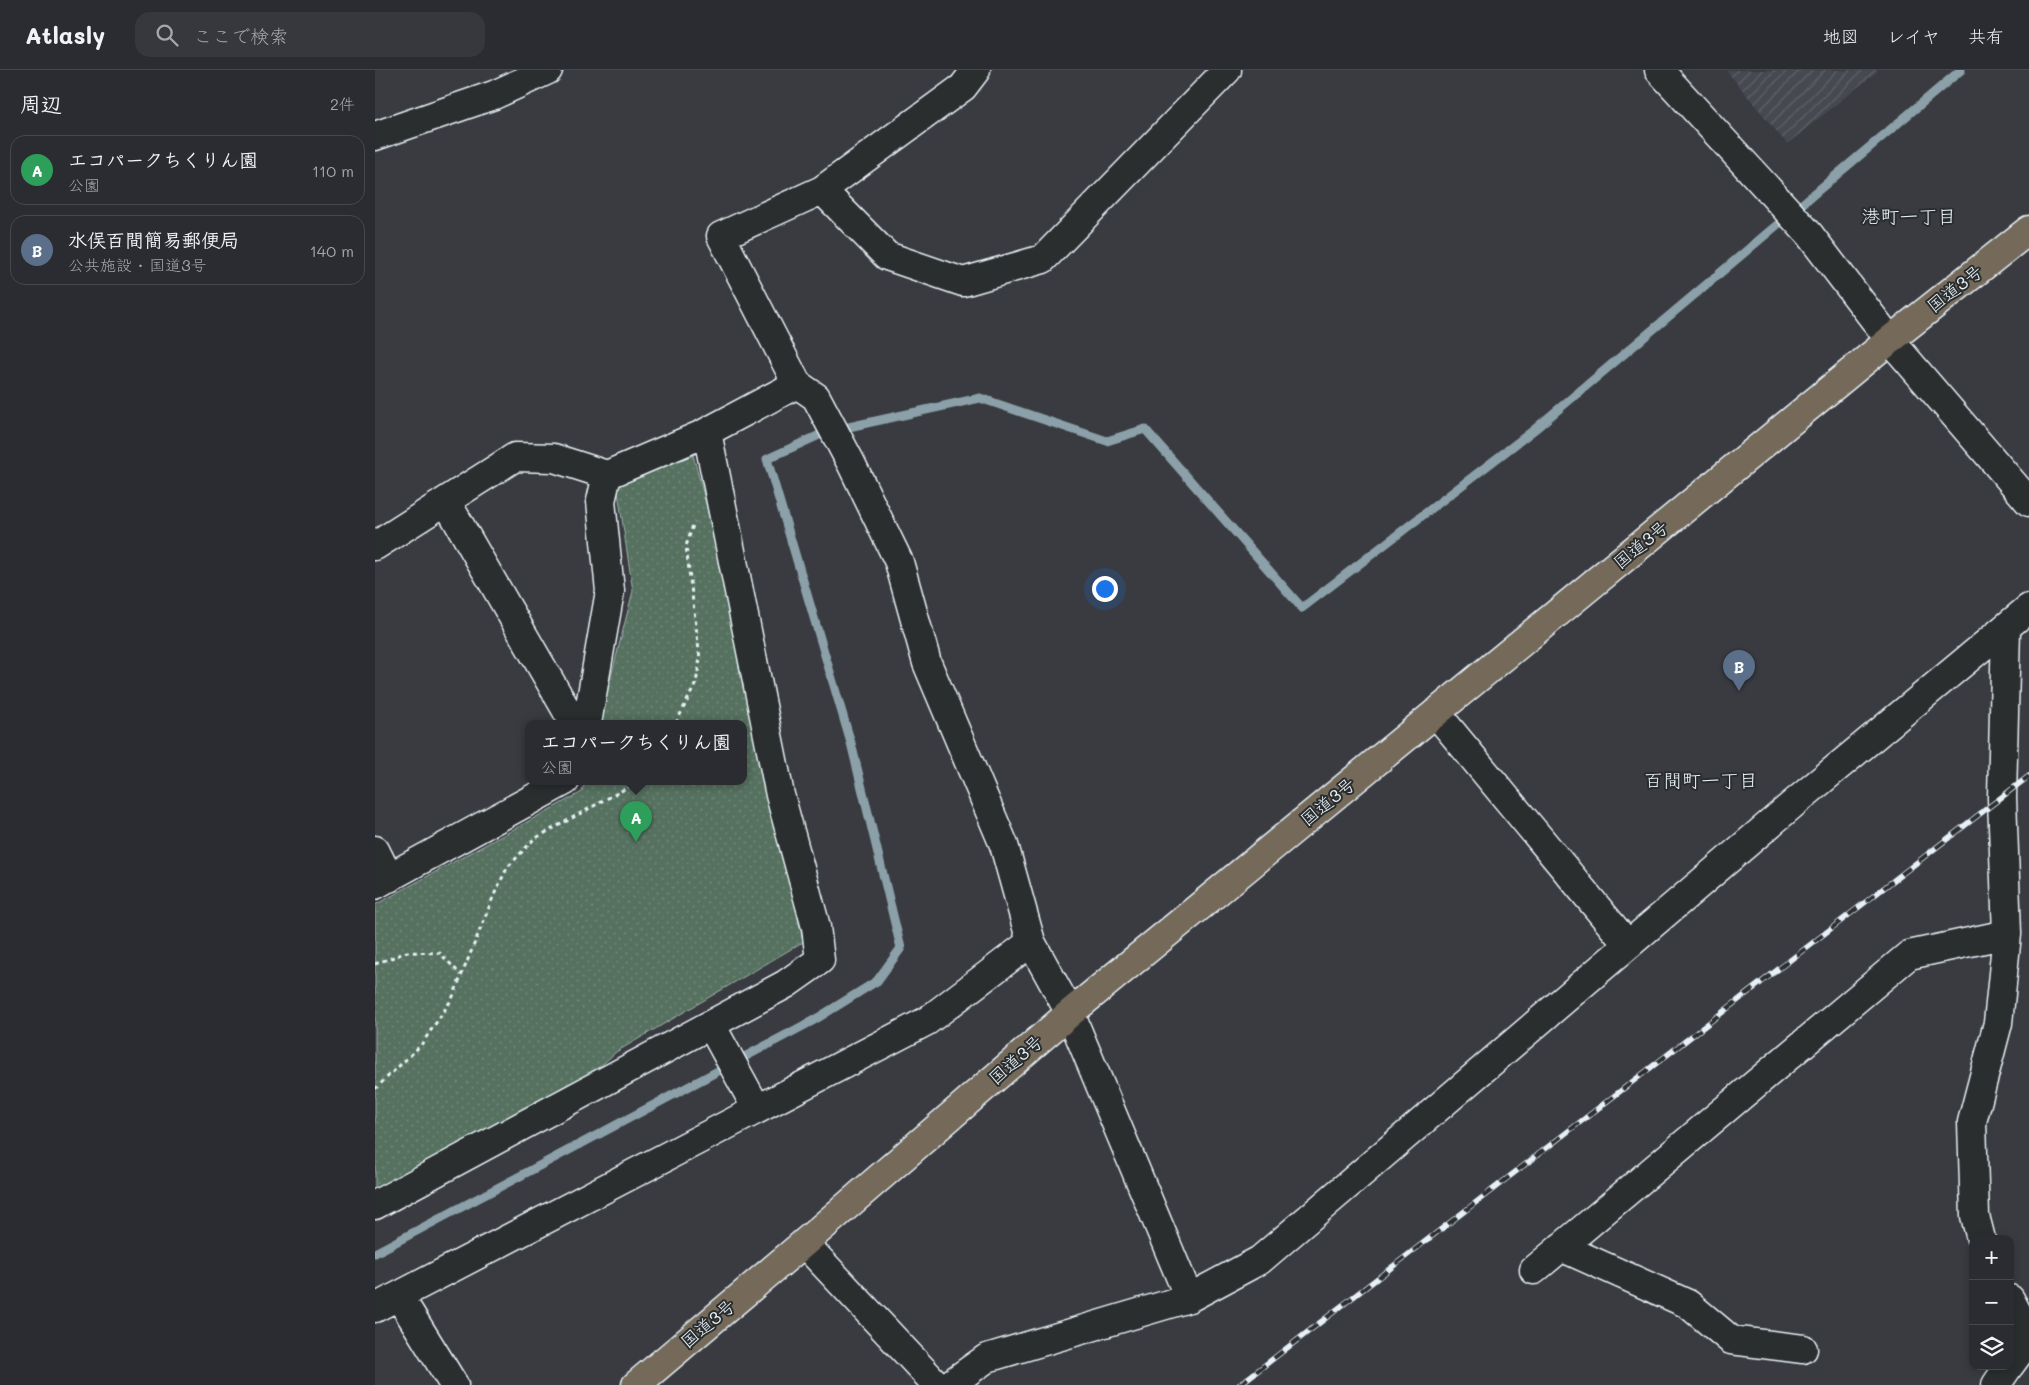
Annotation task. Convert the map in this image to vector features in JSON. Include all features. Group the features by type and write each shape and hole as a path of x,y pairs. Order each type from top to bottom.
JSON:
{"highway":[{"name":"国道3号","path":"636,1385 804,1243 1070,1013 1890,340 2029,230"}],"street":[{"path":"375,136 493,96 548,70"},
{"path":"976,70 963,87 822,190 721,236 807,391 851,463 899,562 927,664 1004,845 1031,942 1070,1013 1189,1298"},
{"path":"822,190 887,256 963,282 1043,259 1227,70"},
{"path":"1659,70 1809,234 1890,340 2029,502"},
{"path":"375,546 515,457 554,458 607,475 807,391"},
{"path":"375,1205 786,984 820,960 816,927 780,794 707,432"},
{"path":"588,720 610,591 601,501 607,475"},
{"path":"446,501 572,720"},
{"path":"949,1385 987,1358 1189,1298 1260,1260 1793,804 2029,608"},
{"path":"1980,1235 1975,1216 1972,1122 1998,1023 2007,934 2002,798 2006,627"},
{"path":"1436,712 1628,945"},
{"path":"375,850 382,881 558,785"},
{"path":"1534,1270 1909,955 2007,934"},
{"path":"375,1308 927,1021 1031,942"},
{"path":"711,1025 757,1109"},
{"path":"804,1243 937,1385"},
{"path":"1561,1247 1688,1304 1731,1340 1803,1349"},
{"path":"399,1296 454,1385"},
{"path":"2014,1306 2021,1320 2021,1350 2014,1360"},
{"path":"1995,1385 2007,1370"}],"path":[{"path":"678,720 696,683 700,659 686,546 695,520"},
{"path":"375,1089 421,1045 452,999 493,895 507,868 534,839 632,785"},
{"path":"375,964 407,952 441,953 461,975"}],"shaded area":[{"path":"1726,70 1879,70 1787,144"}],"green space":[{"path":"693,455 721,560 803,942 616,1052 582,1083 375,1198 375,905 582,792 584,785 747,785 747,720 600,720 633,591 617,486"}],"waterway":[{"path":"375,1253 816,1019 877,981 901,948 851,743 767,459 826,432 980,398 1107,441 1145,429 1302,608 1535,429 1961,70"}],"railway":[{"path":"1239,1385 2029,776"}],"place":[{"name":"水俣百間簡易郵便局","path":"1739,691"},
{"name":"エコパークちくりん園","path":"636,842"}],"district":[{"name":"港町一丁目","path":"1909,216"},
{"name":"百間町一丁目","path":"1701,780"}]}
